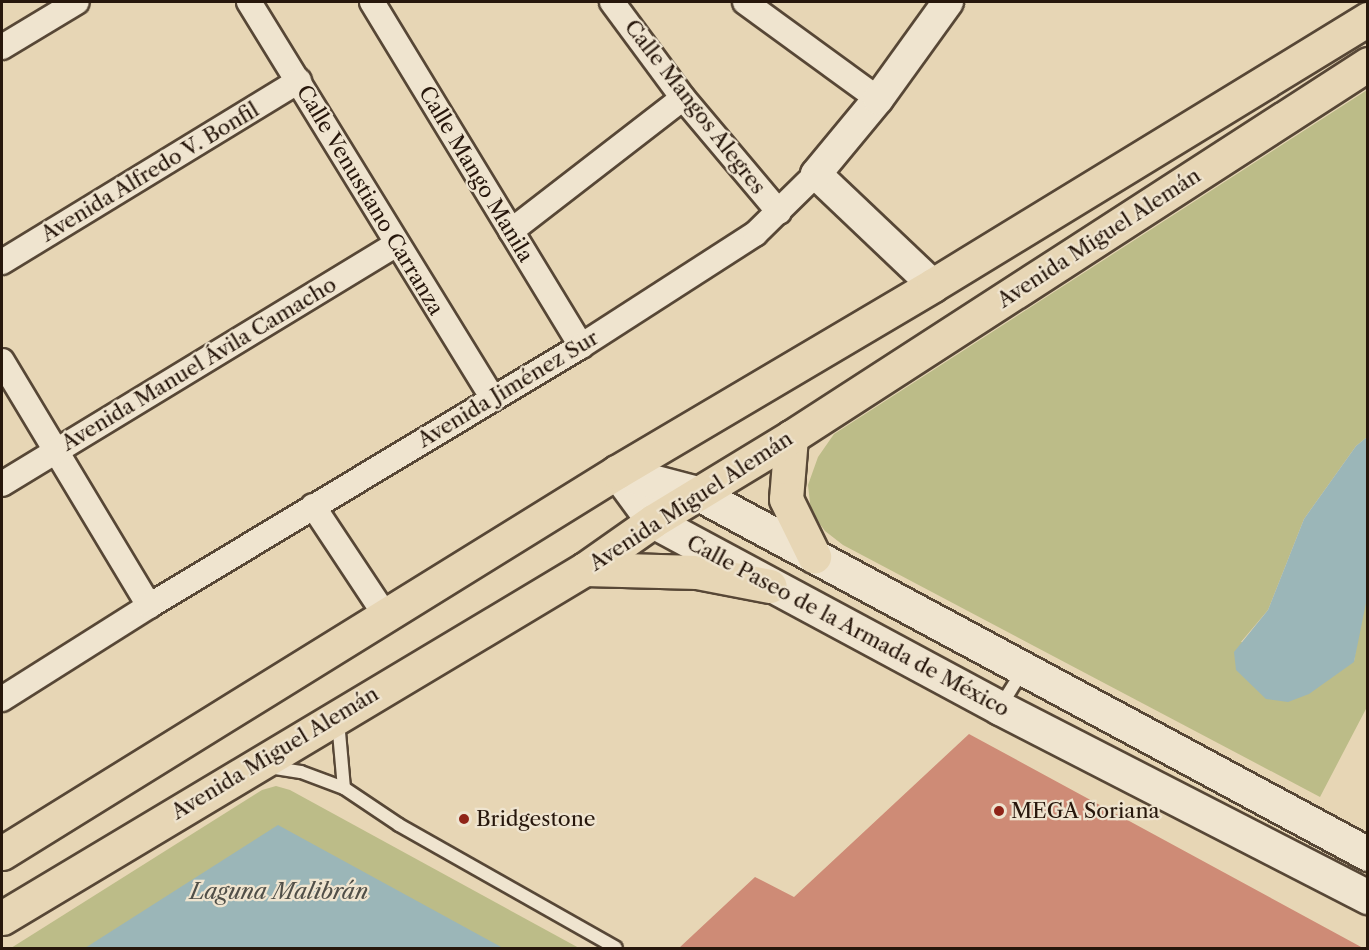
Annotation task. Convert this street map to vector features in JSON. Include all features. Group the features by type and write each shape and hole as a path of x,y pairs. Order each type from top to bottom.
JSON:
{"main road":[{"name":"Avenida Miguel Alemán","path":"2,853 387,618 617,472 933,285 1368,19"},
{"name":"Avenida Miguel Alemán","path":"2,918 585,569 653,521 791,437 1368,64"},
{"path":"791,437 786,500 814,556"},
{"name":"Calle Paseo de la Armada de México","path":"617,472 697,493 1368,854"},
{"name":"Calle Paseo de la Armada de México","path":"617,472 653,521 1000,708 1368,897"},
{"path":"585,569 697,572 770,586"},
{"path":"1172,795 1191,758"},
{"path":"1300,862 1317,826"}],"street":[{"path":"2,47 78,2"},
{"name":"Calle Venustiano Carranza","path":"249,2 492,398"},
{"name":"Calle Mango Manila","path":"372,2 581,346"},
{"name":"Calle Mangos Alegres","path":"612,2 683,98 779,212"},
{"path":"745,2 878,99"},
{"name":"Avenida Jiménez Sur","path":"2,699 313,506 581,346 755,234 816,174 878,99 948,2"},
{"name":"Avenida Alfredo V. Bonfil","path":"2,262 298,81"},
{"path":"510,231 683,98"},
{"path":"816,174 933,285"},
{"name":"Avenida Manuel Ávila Camacho","path":"2,484 396,244"},
{"path":"2,361 149,606"},
{"path":"313,506 387,618"}],"lane":[{"path":"1000,708 1023,670"},
{"path":"338,715 339,760 344,788"},
{"path":"255,765 301,772 344,788 399,825 616,948"}],"green space":[{"path":"1367,90 1367,437 1356,446 1304,519 1268,610 1241,642 1354,661 1367,580 1367,707 1320,797 843,545 825,531 811,512 808,485 818,457 834,434"},
{"path":"276,786 290,790 579,948 11,948 262,790"}],"water":[{"path":"1367,437 1367,598 1354,662 1309,694 1288,702 1266,699 1236,670 1234,652 1268,610 1304,519 1356,446"},
{"name":"Laguna Malibrán","path":"278,825 503,948 85,948"}],"building":[{"name":"MEGA Soriana","path":"969,734 1363,948 679,948 755,877 794,897"}],"place":[{"name":"MEGA Soriana","path":"999,811"},
{"name":"Bridgestone","path":"464,819"}]}
